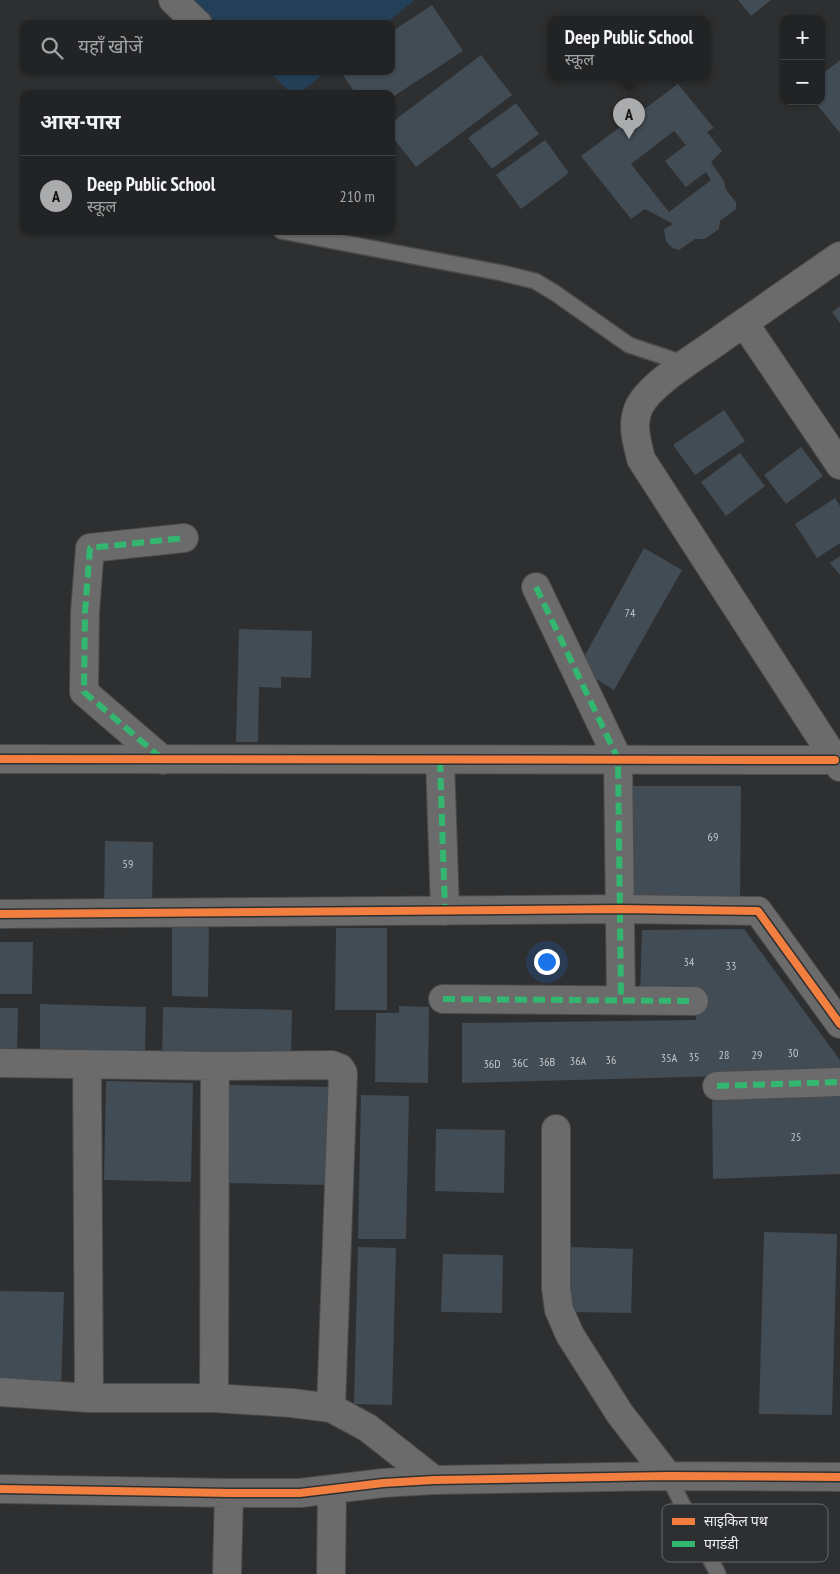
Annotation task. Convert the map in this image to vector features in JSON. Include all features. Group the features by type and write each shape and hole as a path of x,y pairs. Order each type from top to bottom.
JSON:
{"street":[{"path":"173,0 194,20"},
{"path":"837,764 641,459 636,440 635,418 640,406 651,391 686,364 840,256"},
{"path":"744,323 840,464"},
{"path":"163,760 84,692 85,612 90,548 184,538"},
{"path":"536,587 618,759 621,1000"},
{"path":"0,759 618,759 837,764"},
{"path":"440,760 445,910"},
{"path":"0,914 620,909 758,910 840,1024"},
{"path":"443,999 694,1001"},
{"path":"0,1062 215,1066 332,1065 342,1070 330,1408"},
{"path":"87,1064 89,1398"},
{"path":"214,1398 215,1066"},
{"path":"717,1086 840,1082"},
{"path":"556,1129 556,1288 559,1310 570,1335 620,1414 668,1476"},
{"path":"0,1392 89,1398 214,1398 292,1403 330,1408 368,1428 434,1480"},
{"path":"0,1489 300,1493 383,1483 434,1480 668,1476 840,1477"},
{"path":"331,1574 332,1490"},
{"path":"227,1574 229,1493"}],"lane":[{"path":"303,235 502,272 535,281 577,307 629,345 686,364"},
{"path":"668,1476 682,1504"},
{"path":"712,1562 718,1574"}],"shaded area":[{"path":"193,0 415,0 390,20 214,20"},
{"path":"272,75 322,75 304,90 288,90"}],"building":[{"path":"738,0 771,0 751,16"},
{"path":"432,5 463,51 395,95 395,90 353,90 343,75 395,75 395,29"},
{"path":"481,55 512,95 416,167 395,140 395,120"},
{"path":"840,60 840,133 817,105 825,105 825,72"},
{"path":"678,84 714,128 707,132 722,151 711,162 724,181 726,190 736,202 736,209 720,221 719,229 705,239 695,239 679,250 672,248 666,241 664,229 673,224 645,209 631,219 581,156","holes":["674,131 686,145 665,161 686,187 706,172 711,180 669,212 631,164"]},
{"path":"516,103 539,134 492,169 468,138"},
{"path":"545,140 569,173 521,209 496,175"},
{"path":"840,306 840,323 832,312"},
{"path":"724,410 745,441 695,475 673,445"},
{"path":"801,447 823,476 786,504 764,475"},
{"path":"740,453 765,486 726,516 701,482"},
{"path":"835,498 840,506 840,543 817,558 795,524"},
{"path":"644,548 682,570 614,690 578,668"},
{"path":"840,556 840,575 830,563"},
{"path":"239,629 312,631 311,678 281,677 281,688 259,687 258,742 236,742"},
{"path":"626,786 741,786 740,903 626,902"},
{"path":"105,841 153,842 152,909 104,909"},
{"path":"172,924 209,925 208,997 172,996"},
{"path":"336,928 387,928 387,1010 335,1010"},
{"path":"744,929 840,1060 840,1073 462,1083 462,1023 696,1020 697,995 640,995 642,930"},
{"path":"0,942 33,942 32,994 0,994"},
{"path":"40,1004 146,1007 145,1053 40,1051"},
{"path":"399,1006 429,1007 428,1083 375,1082 376,1013 399,1013"},
{"path":"163,1007 292,1010 291,1061 162,1058"},
{"path":"0,1008 18,1008 17,1057 0,1056"},
{"path":"106,1081 193,1083 191,1182 104,1180"},
{"path":"230,1085 330,1087 328,1185 228,1183"},
{"path":"840,1094 840,1174 713,1179 712,1098"},
{"path":"361,1095 409,1096 406,1239 358,1239"},
{"path":"436,1129 505,1130 504,1193 435,1191"},
{"path":"764,1232 837,1234 832,1415 759,1414"},
{"path":"358,1247 396,1248 392,1405 354,1404"},
{"path":"570,1247 633,1249 631,1313 569,1312"},
{"path":"443,1254 503,1255 502,1313 441,1312"},
{"path":"0,1291 64,1292 61,1392 0,1391"}],"marked path":[{"path":"161,758 84,692 85,612 90,548 184,538"},
{"path":"536,587 618,759 621,1000"},
{"path":"440,760 445,911"},
{"path":"443,999 694,1001"},
{"path":"717,1086 840,1082"}],"cycle path":[{"path":"0,759 835,760"},
{"path":"0,914 620,909 758,911 840,1024"},
{"path":"0,1489 300,1493 383,1483 434,1480 668,1476 840,1477"}],"place":[{"name":"Deep Public School","path":"629,139"}]}
